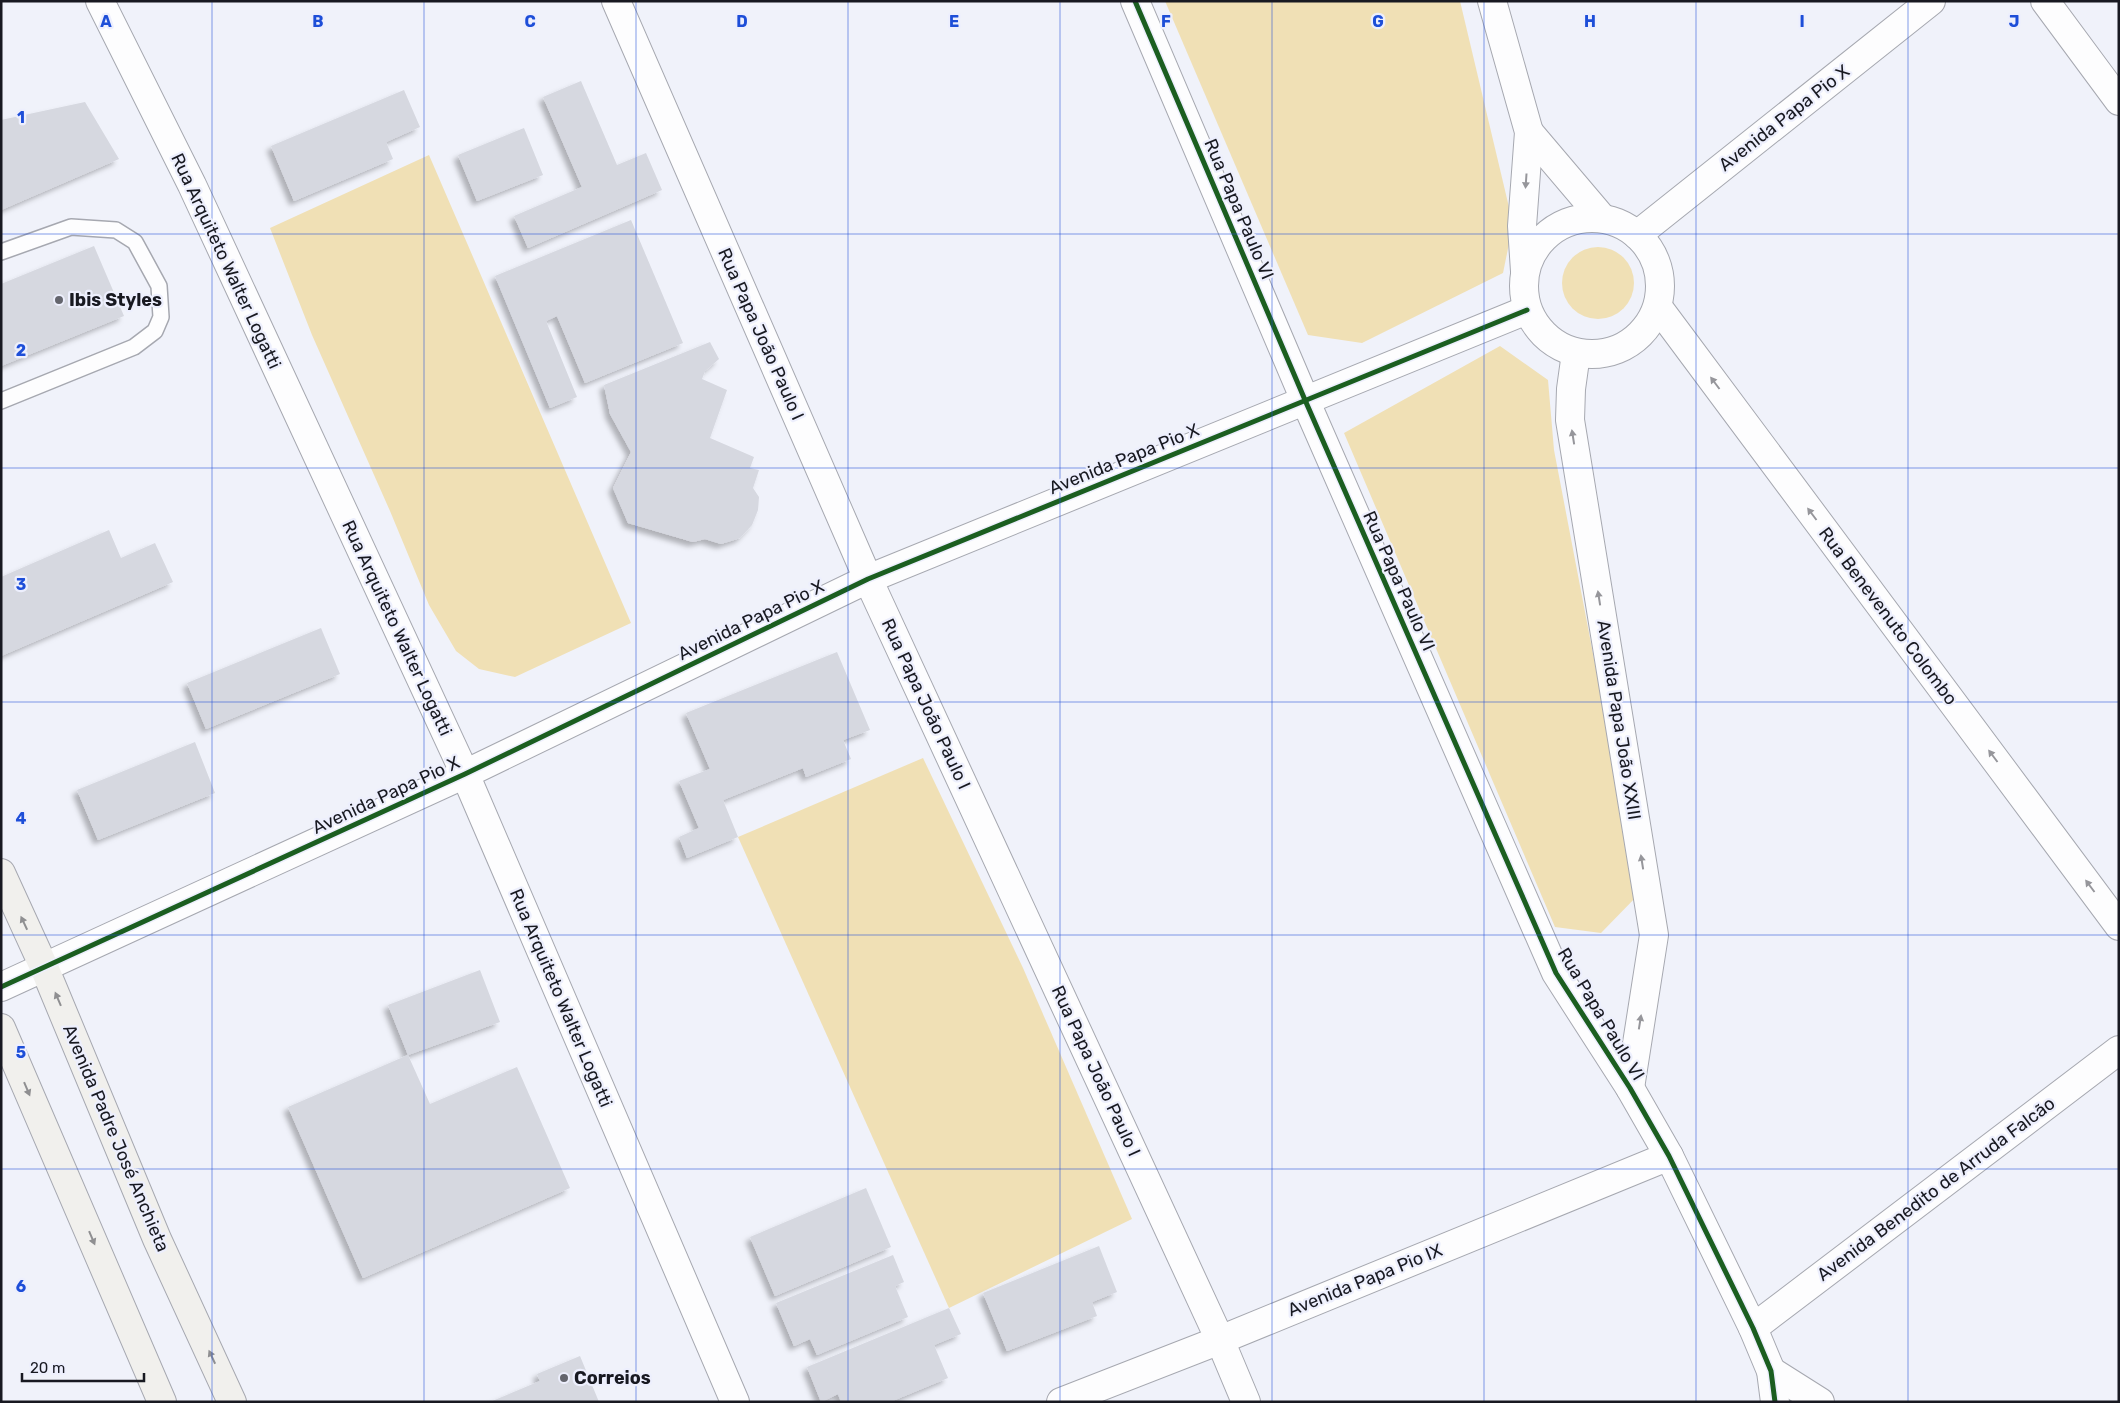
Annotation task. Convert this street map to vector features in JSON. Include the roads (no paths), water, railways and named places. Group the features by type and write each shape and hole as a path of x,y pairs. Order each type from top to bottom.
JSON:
{"main road":[{"name":"Avenida Padre José Anchieta","path":"1,873 44,967 157,1238 232,1402"},
{"path":"1,1028 162,1402"}],"street":[{"name":"Rua Arquiteto Walter Logatti","path":"100,1 192,184 465,774 735,1402"},
{"name":"Rua Papa João Paulo I","path":"616,1 868,579 1220,1340 1246,1402"},
{"name":"Rua Papa Paulo VI","path":"1136,1 1305,400 1556,973 1630,1088 1668,1156"},
{"path":"1492,1 1529,132 1522,226 1525,272 1524,291 1527,310 1539,329 1556,344 1576,353 1596,354 1616,350 1634,340 1648,325 1658,307 1660,288 1658,268 1650,250 1637,235 1621,224 1602,218 1582,219 1562,224 1550,232 1532,253 1525,272"},
{"name":"Avenida Papa Pio X","path":"1637,235 1931,1"},
{"path":"2045,1 2119,101"},
{"path":"1529,132 1602,218"},
{"name":"Rua Benevenuto Colombo","path":"1658,307 2119,926"},
{"name":"Avenida Papa Pio X","path":"1,988 465,774 868,579 1527,310"},
{"name":"Avenida Papa João XXIII","path":"1576,353 1570,389 1570,420 1654,935 1630,1088"},
{"name":"Avenida Benedito de Arruda Falcão","path":"1753,1328 2119,1050"},
{"path":"1668,1156 1753,1328 1771,1371 1775,1402"},
{"name":"Avenida Papa Pio IX","path":"1061,1402 1220,1340 1668,1156"},
{"path":"1771,1371 1820,1402"}],"lane":[{"path":"1,252 71,227 116,230 135,242 159,286 160,317 155,331 134,348 1,401"}],"place":[{"name":"Ibis Styles","path":"59,300"},
{"name":"Correios","path":"564,1378"}]}
